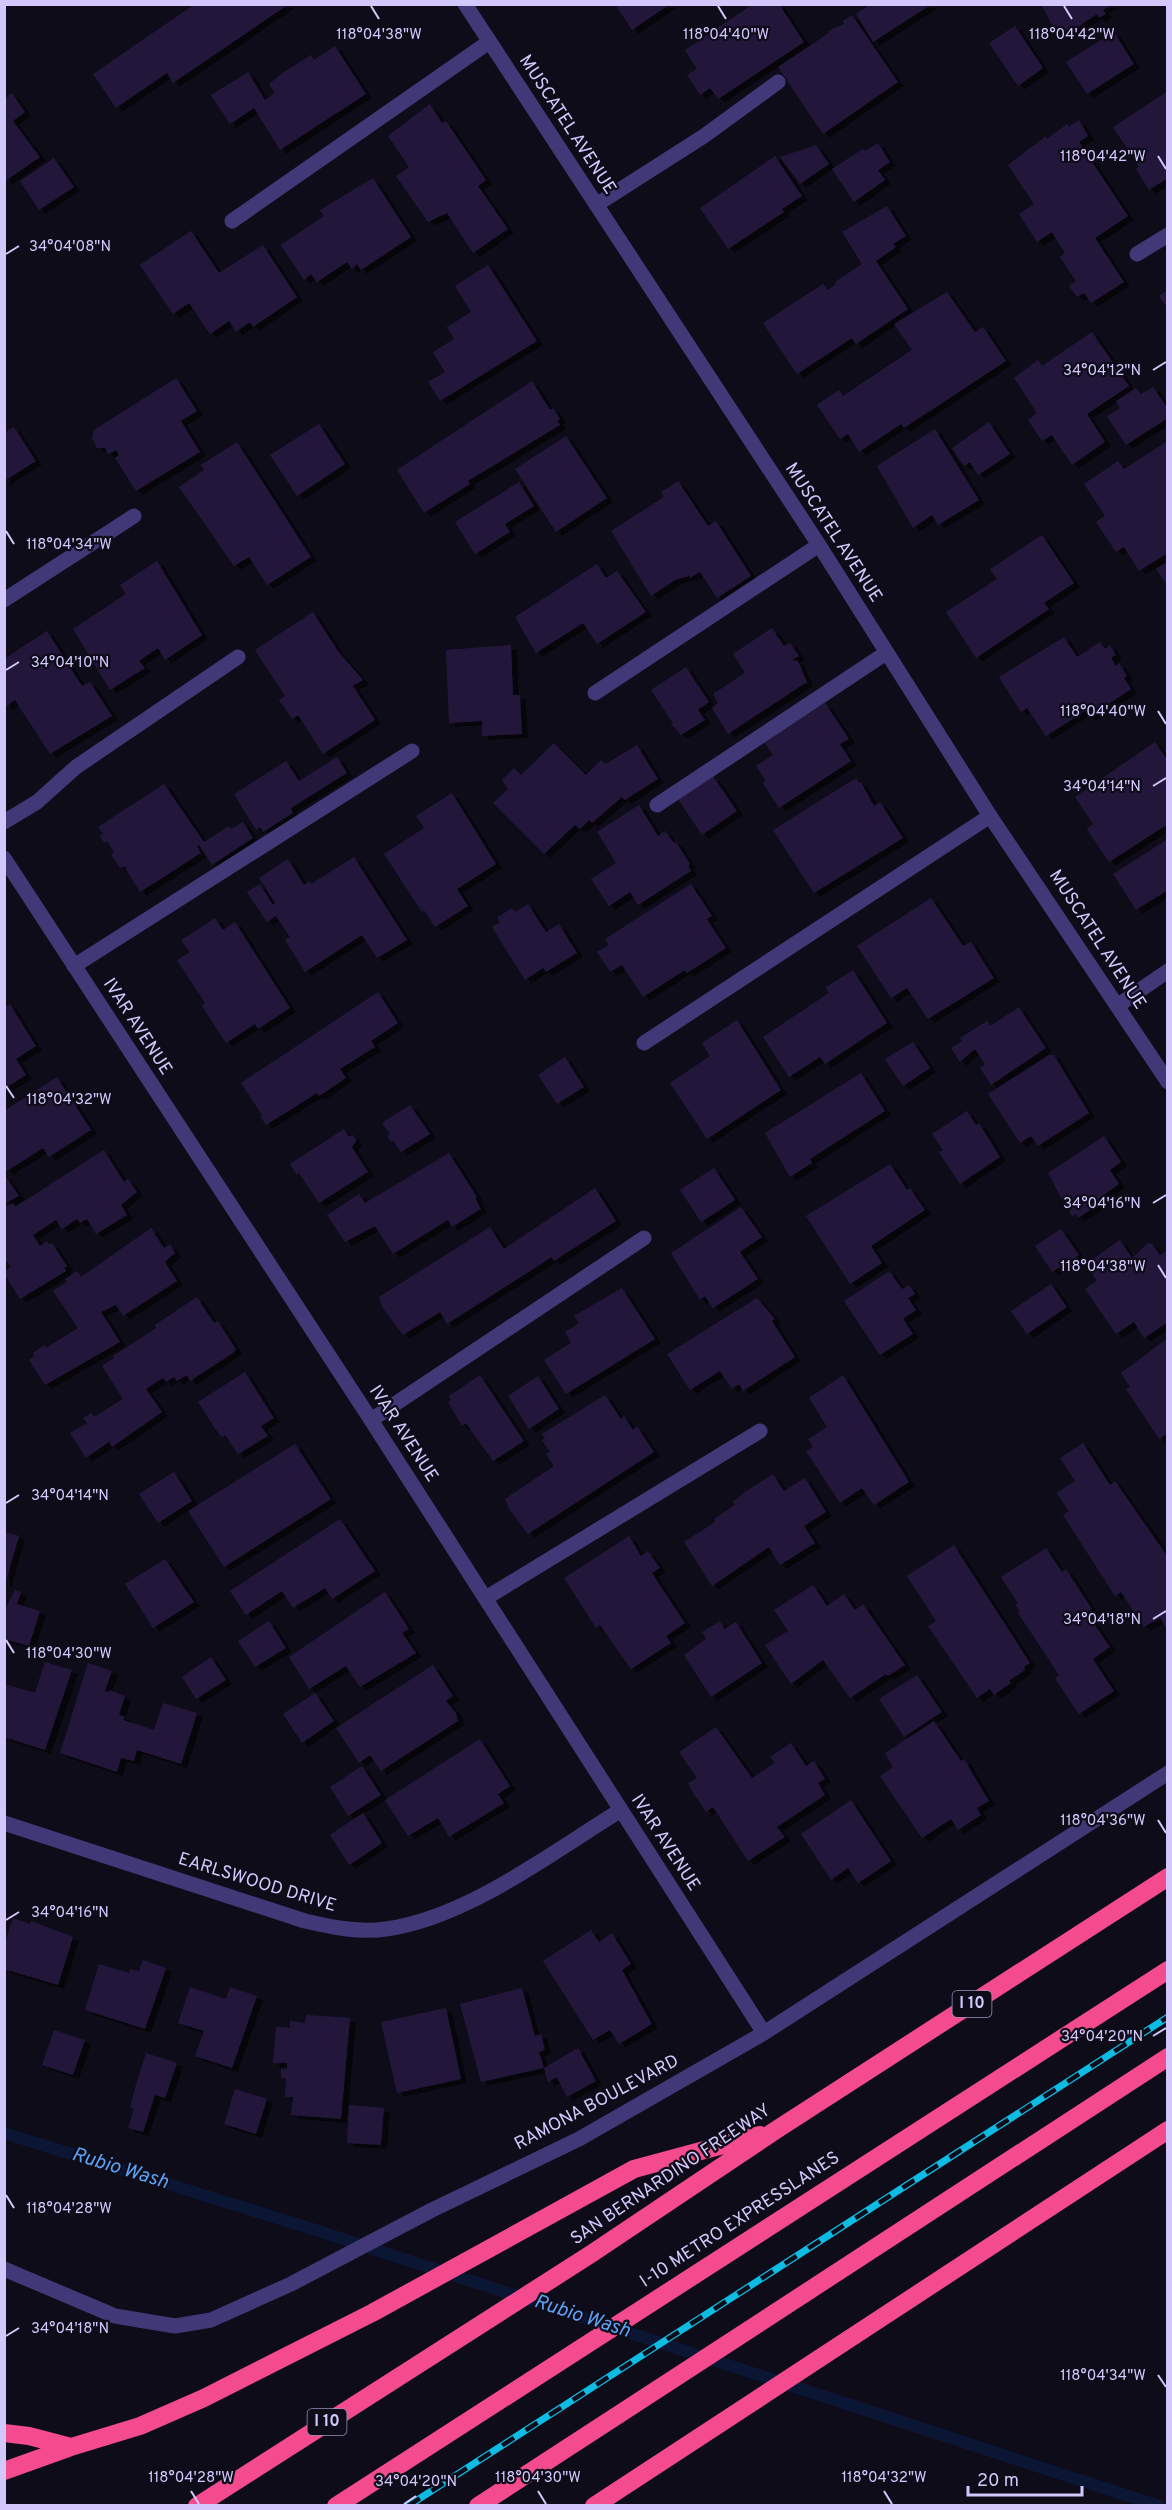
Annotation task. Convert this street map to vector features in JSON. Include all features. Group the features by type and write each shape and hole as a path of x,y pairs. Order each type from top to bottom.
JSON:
{"highway":[{"name":"SAN BERNARDINO FREEWAY","path":"197,2505 591,2254 776,2130 1167,1877"},
{"name":"I-10 METRO EXPRESSLANES","path":"336,2505 1167,1970"},
{"path":"478,2505 1167,2057"},
{"path":"4,2471 71,2446 140,2426 204,2398 372,2313 634,2169 776,2130"},
{"path":"594,2505 1167,2130"},
{"path":"4,2433 29,2436 71,2446"}],"street":[{"name":"MUSCATEL AVENUE","path":"465,4 819,545 990,816 1167,1082"},
{"path":"232,221 489,42"},
{"path":"596,205 704,136 778,82"},
{"path":"1137,254 1167,235"},
{"path":"4,600 134,516"},
{"path":"595,693 819,545"},
{"path":"657,805 886,653"},
{"path":"4,822 37,802 76,767 238,657"},
{"path":"74,966 412,751"},
{"path":"644,1044 990,816"},
{"name":"IVAR AVENUE","path":"4,858 371,1420 764,2033"},
{"path":"1117,1006 1167,971"},
{"path":"371,1420 644,1238"},
{"path":"486,1598 760,1431"},
{"name":"RAMONA BOULEVARD","path":"4,2270 115,2316 175,2326 212,2320 291,2284 432,2210 579,2139 764,2033 1167,1773"},
{"name":"EARLSWOOD DRIVE","path":"4,1823 305,1921 342,1929 385,1929 459,1910 621,1810"}],"building":[{"path":"195,4 289,4 173,83 167,73 116,108 93,74"},
{"path":"615,4 670,4 632,30"},
{"path":"753,4 779,4 804,42 718,99 710,88 700,95 687,75 697,69 685,50"},
{"path":"871,4 932,4 873,42 856,14"},
{"path":"1041,4 1112,4 1103,10 1106,14 1099,18 1097,14 1063,37 1057,27 1054,29"},
{"path":"852,15 898,82 823,134 778,67 829,33 828,31 844,24 843,21"},
{"path":"1015,26 1043,68 1018,86 989,43"},
{"path":"1114,32 1134,64 1087,94 1066,62"},
{"path":"335,46 366,94 280,150 254,108 230,124 211,95 248,72 265,100 275,93 269,84 284,72 311,55 314,60"},
{"path":"1168,91 1168,178 1149,190 1136,169 1139,167 1113,127"},
{"path":"12,93 25,112 13,121 40,157 4,182 4,99"},
{"path":"430,104 442,123 446,121 486,180 478,186 508,229 473,253 447,213 428,222 396,176 409,167 388,136"},
{"path":"1079,120 1088,136 1079,142 1128,216 1095,238 1124,282 1091,303 1084,293 1077,297 1069,286 1076,281 1060,257 1065,253 1052,232 1037,242 1019,214 1034,204 1008,165 1046,136 1047,139 1067,124 1069,127"},
{"path":"878,143 890,162 878,170 885,180 854,202 832,169 863,149 865,151"},
{"path":"816,145 829,164 800,184 780,157"},
{"path":"775,156 802,196 782,209 784,212 728,249 700,208"},
{"path":"54,158 74,187 39,210 20,181"},
{"path":"373,178 411,237 361,270 357,264 352,269 347,262 317,282 311,274 304,280 281,245 324,216 320,210"},
{"path":"887,206 906,236 893,244 896,247 876,261 908,309 856,344 852,338 797,374 763,323 823,284 828,290 836,284 835,282 862,264 842,232"},
{"path":"191,231 219,273 263,245 297,297 253,327 250,322 236,332 229,321 210,334 189,303 173,314 140,265"},
{"path":"488,265 537,341 440,401 428,382 445,372 433,352 454,339 447,327 471,312 455,286"},
{"path":"1168,290 1168,309 1159,296"},
{"path":"947,292 975,332 983,327 1006,361 904,428 901,424 859,452 848,434 840,439 817,405 839,390 843,396 912,350 894,324"},
{"path":"1092,332 1129,386 1087,414 1105,442 1072,465 1052,435 1042,441 1028,420 1037,413 1014,378 1038,360 1042,366"},
{"path":"176,378 197,411 181,421 200,452 136,491 115,458 119,455 116,450 108,454 105,448 97,448 92,438 94,430"},
{"path":"532,381 550,410 553,408 560,419 557,421 560,425 468,481 470,484 424,513 397,470"},
{"path":"1153,387 1168,409 1168,418 1126,445 1107,416 1120,408 1116,401 1136,388 1141,394"},
{"path":"989,422 1010,454 978,475 970,462 964,466 952,448"},
{"path":"319,424 345,464 297,496 270,455"},
{"path":"14,427 36,461 4,481 4,433"},
{"path":"935,429 979,500 938,525 932,515 913,528 877,466"},
{"path":"566,436 607,498 556,532 515,469"},
{"path":"1168,441 1168,553 1139,571 1124,547 1116,552 1096,522 1105,516 1084,484 1118,461 1124,469"},
{"path":"237,442 311,557 267,585 249,557 234,566 179,487 204,470 201,465"},
{"path":"678,481 708,526 716,521 751,576 717,598 700,572 690,578 689,576 675,580 651,596 611,531 664,497 661,492"},
{"path":"519,482 534,506 505,524 510,532 475,554 455,522"},
{"path":"1042,535 1074,583 1044,603 1049,609 976,658 946,612 997,579 990,569"},
{"path":"157,561 202,635 165,660 158,648 139,661 145,668 110,690 73,629 126,594 120,585"},
{"path":"1168,562 1168,586 1156,569"},
{"path":"597,564 606,578 617,571 646,612 597,644 583,623 536,653 515,617"},
{"path":"313,612 338,651 363,680 353,686 375,720 323,754 298,715 292,719 279,700 285,696 255,650"},
{"path":"772,628 784,646 790,643 799,656 792,660 798,661 807,682 728,734 712,708 718,703 713,694 745,673 733,654"},
{"path":"47,631 82,686 90,682 112,716 50,754 15,700 6,706 4,703 4,659"},
{"path":"1064,637 1077,657 1100,642 1105,649 1110,645 1116,655 1111,658 1116,666 1119,663 1127,676 1124,678 1131,689 1089,717 1085,711 1046,736 1027,708 1021,712 999,677"},
{"path":"511,645 513,695 520,695 522,734 482,736 482,721 449,723 446,650"},
{"path":"686,667 709,702 698,710 705,720 681,735 671,724 673,723 651,690"},
{"path":"825,703 849,739 840,744 851,761 779,808 763,783 766,781 756,766 773,755 764,742"},
{"path":"1155,742 1168,761 1168,824 1109,862 1087,829 1093,824 1075,797"},
{"path":"554,743 586,775 601,760 606,764 637,745 658,779 625,800 622,797 592,823 589,820 580,829 575,825 544,854 493,803 508,789 502,780 514,768 521,775"},
{"path":"337,757 347,773 291,808 293,813 263,832 260,827 256,830 234,794 286,761 299,781"},
{"path":"713,776 737,811 702,835 678,799"},
{"path":"856,778 859,783 861,782 874,806 880,802 903,838 814,893 773,830"},
{"path":"164,784 204,842 229,826 231,829 243,822 253,838 212,865 199,845 197,846 201,853 140,892 124,866 120,868 111,854 114,852 107,841 104,843 100,836 103,834 98,827"},
{"path":"452,793 496,864 457,889 468,906 435,927 424,910 422,912 384,854 424,828 416,816"},
{"path":"639,805 658,836 665,831 674,843 676,842 690,864 688,865 691,871 638,905 630,892 609,906 591,879 616,863 597,832"},
{"path":"1168,839 1168,890 1136,910 1113,874"},
{"path":"354,857 407,940 377,958 362,935 305,972 285,940 290,937 276,916 267,922 247,892 260,884 273,905 275,903 259,878 288,859 304,885 309,881 311,884"},
{"path":"691,884 712,916 707,919 726,948 687,973 685,970 643,997 622,965 610,972 597,952 609,945 605,939"},
{"path":"931,898 963,946 971,942 994,978 928,1019 907,988 891,998 857,946"},
{"path":"528,904 546,932 559,924 577,953 546,972 543,968 525,980 492,927 500,922 497,918 512,908 515,912"},
{"path":"215,918 223,930 235,922 290,1008 258,1029 255,1024 226,1043 202,1006 205,1003 177,960 190,952 181,940"},
{"path":"853,970 887,1023 825,1064 820,1057 789,1077 763,1037 829,993 826,987"},
{"path":"378,992 398,1023 371,1041 375,1047 340,1069 346,1078 319,1096 317,1093 266,1125 241,1083"},
{"path":"10,1004 36,1046 16,1059 26,1075 4,1089 4,1008"},
{"path":"1019,1007 1046,1048 991,1085 980,1068 985,1064 975,1049 960,1062 951,1048 962,1041 960,1038 987,1021 990,1026"},
{"path":"737,1020 781,1090 707,1139 670,1083 710,1056 702,1043"},
{"path":"913,1042 930,1068 903,1086 885,1059"},
{"path":"1049,1055 1054,1055 1089,1113 1038,1146 1031,1136 1020,1143 988,1094"},
{"path":"565,1057 584,1087 557,1104 538,1075"},
{"path":"861,1073 885,1111 810,1159 812,1163 790,1177 765,1133"},
{"path":"57,1077 91,1130 49,1157 43,1148 7,1171 4,1167 4,1111"},
{"path":"410,1105 430,1134 401,1152 393,1140 391,1142 387,1136 390,1134 382,1123"},
{"path":"967,1111 976,1125 979,1123 1000,1157 960,1184 939,1152 943,1150 932,1134"},
{"path":"344,1129 349,1137 353,1135 356,1141 352,1147 368,1172 319,1203 299,1173 297,1175 290,1164"},
{"path":"1104,1136 1121,1162 1110,1170 1119,1184 1101,1197 1104,1201 1078,1218 1076,1214 1072,1216 1069,1210 1071,1209 1067,1209 1048,1173"},
{"path":"104,1150 124,1182 128,1179 137,1192 121,1205 127,1215 96,1234 87,1219 80,1223 77,1219 62,1229 56,1220 33,1235 40,1246 47,1241 49,1245 52,1243 67,1266 64,1268 66,1271 20,1299 5,1275 5,1271 11,1267 4,1258 4,1208 13,1203 15,1207"},
{"path":"449,1153 477,1197 475,1198 481,1209 452,1227 448,1220 393,1254 375,1226 345,1242 327,1215 359,1194 365,1203"},
{"path":"890,1164 907,1190 910,1188 925,1210 871,1246 882,1263 850,1284 806,1216"},
{"path":"714,1168 735,1200 701,1222 680,1190"},
{"path":"4,1174 19,1196 4,1204"},
{"path":"595,1188 616,1221 554,1261 552,1257 447,1324 440,1312 403,1335 382,1307 379,1297 490,1227 504,1249"},
{"path":"741,1207 762,1237 740,1252 758,1279 713,1308 705,1296 700,1300 671,1253"},
{"path":"151,1228 164,1248 170,1244 175,1253 165,1262 177,1281 123,1316 116,1305 101,1312 120,1342 45,1385 29,1360 34,1356 33,1353 44,1345 46,1348 78,1328 53,1291 67,1282 65,1279 77,1271 81,1277"},
{"path":"1061,1229 1079,1255 1052,1272 1035,1246"},
{"path":"1120,1240 1132,1258 1148,1243 1152,1244 1160,1255 1168,1250 1168,1322 1144,1338 1134,1322 1116,1334 1085,1289 1097,1281 1086,1264"},
{"path":"889,1271 902,1289 909,1285 915,1294 908,1298 916,1310 903,1319 913,1334 880,1355 844,1301"},
{"path":"1051,1284 1067,1307 1027,1334 1011,1311"},
{"path":"622,1288 655,1339 566,1394 544,1360 571,1343 565,1332 579,1323 574,1316"},
{"path":"197,1297 214,1323 218,1321 236,1349 190,1381 187,1375 177,1381 174,1377 166,1382 163,1378 146,1389 162,1412 112,1447 109,1442 86,1458 70,1433 87,1423 83,1418 91,1413 94,1417 123,1399 102,1366 114,1358 113,1356 156,1328 155,1325"},
{"path":"757,1298 775,1319 772,1321 795,1357 743,1391 739,1384 732,1389 720,1371 690,1390 667,1354"},
{"path":"1168,1338 1168,1433 1159,1439 1126,1389 1130,1387 1121,1373"},
{"path":"245,1372 274,1418 261,1426 268,1436 238,1454 225,1435 222,1437 216,1430 198,1402"},
{"path":"480,1375 524,1441 493,1461 466,1423 462,1426 448,1402 451,1400 449,1396"},
{"path":"843,1375 909,1482 874,1505 862,1488 840,1503 806,1451 813,1447 808,1439 827,1427 809,1398"},
{"path":"538,1376 559,1409 529,1429 508,1396"},
{"path":"605,1395 621,1419 624,1416 633,1430 637,1426 654,1452 528,1534 509,1509 505,1499 554,1466 546,1454 550,1452 542,1440 545,1439 542,1434"},
{"path":"1083,1443 1110,1485 1115,1481 1168,1557 1168,1630 1160,1618 1144,1627 1121,1592 1115,1596 1063,1515 1069,1511 1057,1493 1075,1481 1060,1458"},
{"path":"295,1444 331,1499 224,1567 188,1511"},
{"path":"174,1472 192,1501 158,1523 139,1494"},
{"path":"773,1474 784,1491 805,1478 826,1512 804,1526 815,1543 780,1565 769,1547 712,1586 684,1542 715,1522 714,1519 735,1505 733,1502 745,1492"},
{"path":"340,1519 375,1571 332,1599 325,1588 293,1608 282,1591 246,1615 230,1591"},
{"path":"4,1532 19,1536 5,1584 4,1584"},
{"path":"629,1536 641,1556 648,1551 660,1568 652,1573 685,1623 666,1636 671,1643 631,1669 600,1625 596,1628 564,1578"},
{"path":"954,1545 1030,1663 1024,1667 1025,1670 1009,1681 1011,1683 994,1695 990,1689 977,1698 928,1626 936,1621 907,1576"},
{"path":"1046,1548 1062,1572 1066,1569 1092,1609 1086,1612 1110,1647 1093,1659 1114,1691 1079,1714 1055,1678 1059,1675 1018,1613 1020,1612 1015,1604 1018,1603 1001,1577"},
{"path":"165,1559 194,1602 153,1628 125,1584"},
{"path":"813,1585 827,1606 844,1594 855,1610 863,1604 905,1665 888,1676 886,1674 850,1698 823,1660 791,1684 765,1645 788,1631 774,1610"},
{"path":"15,1590 21,1592 17,1604 40,1611 29,1646 4,1639 4,1612"},
{"path":"385,1592 409,1629 402,1633 416,1653 360,1687 346,1666 309,1689 289,1657"},
{"path":"269,1621 286,1648 255,1667 238,1641"},
{"path":"720,1621 724,1629 736,1622 762,1663 711,1697 684,1655 706,1639 702,1632"},
{"path":"211,1657 226,1680 196,1699 182,1677"},
{"path":"45,1662 72,1670 45,1750 4,1737 4,1684 35,1693"},
{"path":"88,1663 112,1671 105,1691 110,1690 125,1696 119,1715 125,1717 123,1720 154,1730 163,1703 197,1713 181,1764 137,1750 134,1761 121,1758 117,1772 60,1753"},
{"path":"433,1665 453,1696 446,1701 456,1713 458,1721 381,1771 370,1755 359,1763 336,1728"},
{"path":"917,1675 942,1712 904,1737 879,1699"},
{"path":"315,1693 334,1721 302,1743 283,1714"},
{"path":"934,1721 961,1761 964,1759 989,1801 977,1808 981,1815 958,1830 951,1819 922,1838 880,1776 893,1767 885,1753"},
{"path":"716,1727 752,1778 775,1763 770,1757 791,1743 806,1766 814,1761 825,1779 818,1783 825,1795 777,1827 785,1837 748,1861 713,1807 706,1812 692,1791 688,1783 697,1778 679,1752"},
{"path":"480,1739 510,1786 498,1794 504,1803 449,1837 438,1818 408,1836 385,1800"},
{"path":"362,1766 381,1795 348,1816 330,1787"},
{"path":"851,1800 891,1861 858,1883 848,1868 831,1880 801,1834"},
{"path":"363,1813 382,1843 349,1865 330,1835"},
{"path":"13,1918 30,1924 31,1921 73,1937 58,1985 4,1969 4,1945"},
{"path":"591,1930 599,1942 612,1933 631,1964 622,1970 652,2024 619,2044 610,2030 593,2040 543,1961"},
{"path":"143,1960 166,1968 145,2029 85,2010 99,1964 129,1973 130,1969 139,1971"},
{"path":"190,1987 226,1999 230,1987 257,1996 232,2068 195,2056 204,2031 178,2023"},
{"path":"522,1988 535,2036 541,2034 545,2050 539,2052 544,2068 481,2082 460,2004"},
{"path":"446,2008 461,2079 397,2093 381,2022"},
{"path":"306,2015 350,2018 341,2119 291,2115 293,2097 285,2097 286,2078 281,2078 281,2069 287,2069 287,2063 273,2063 276,2027 290,2028 290,2021 305,2023"},
{"path":"54,2030 85,2040 73,2075 42,2065"},
{"path":"578,2048 596,2081 567,2097 557,2077 548,2082 544,2068"},
{"path":"146,2053 177,2063 165,2098 155,2095 143,2132 128,2128 134,2109 130,2108"},
{"path":"235,2089 267,2099 256,2134 224,2124"},
{"path":"349,2105 384,2108 381,2145 347,2143"}],"waterway":[{"name":"Rubio Wash","path":"4,2133 306,2227 1159,2506"}],"railway":[{"path":"408,2506 1168,2017"}]}
